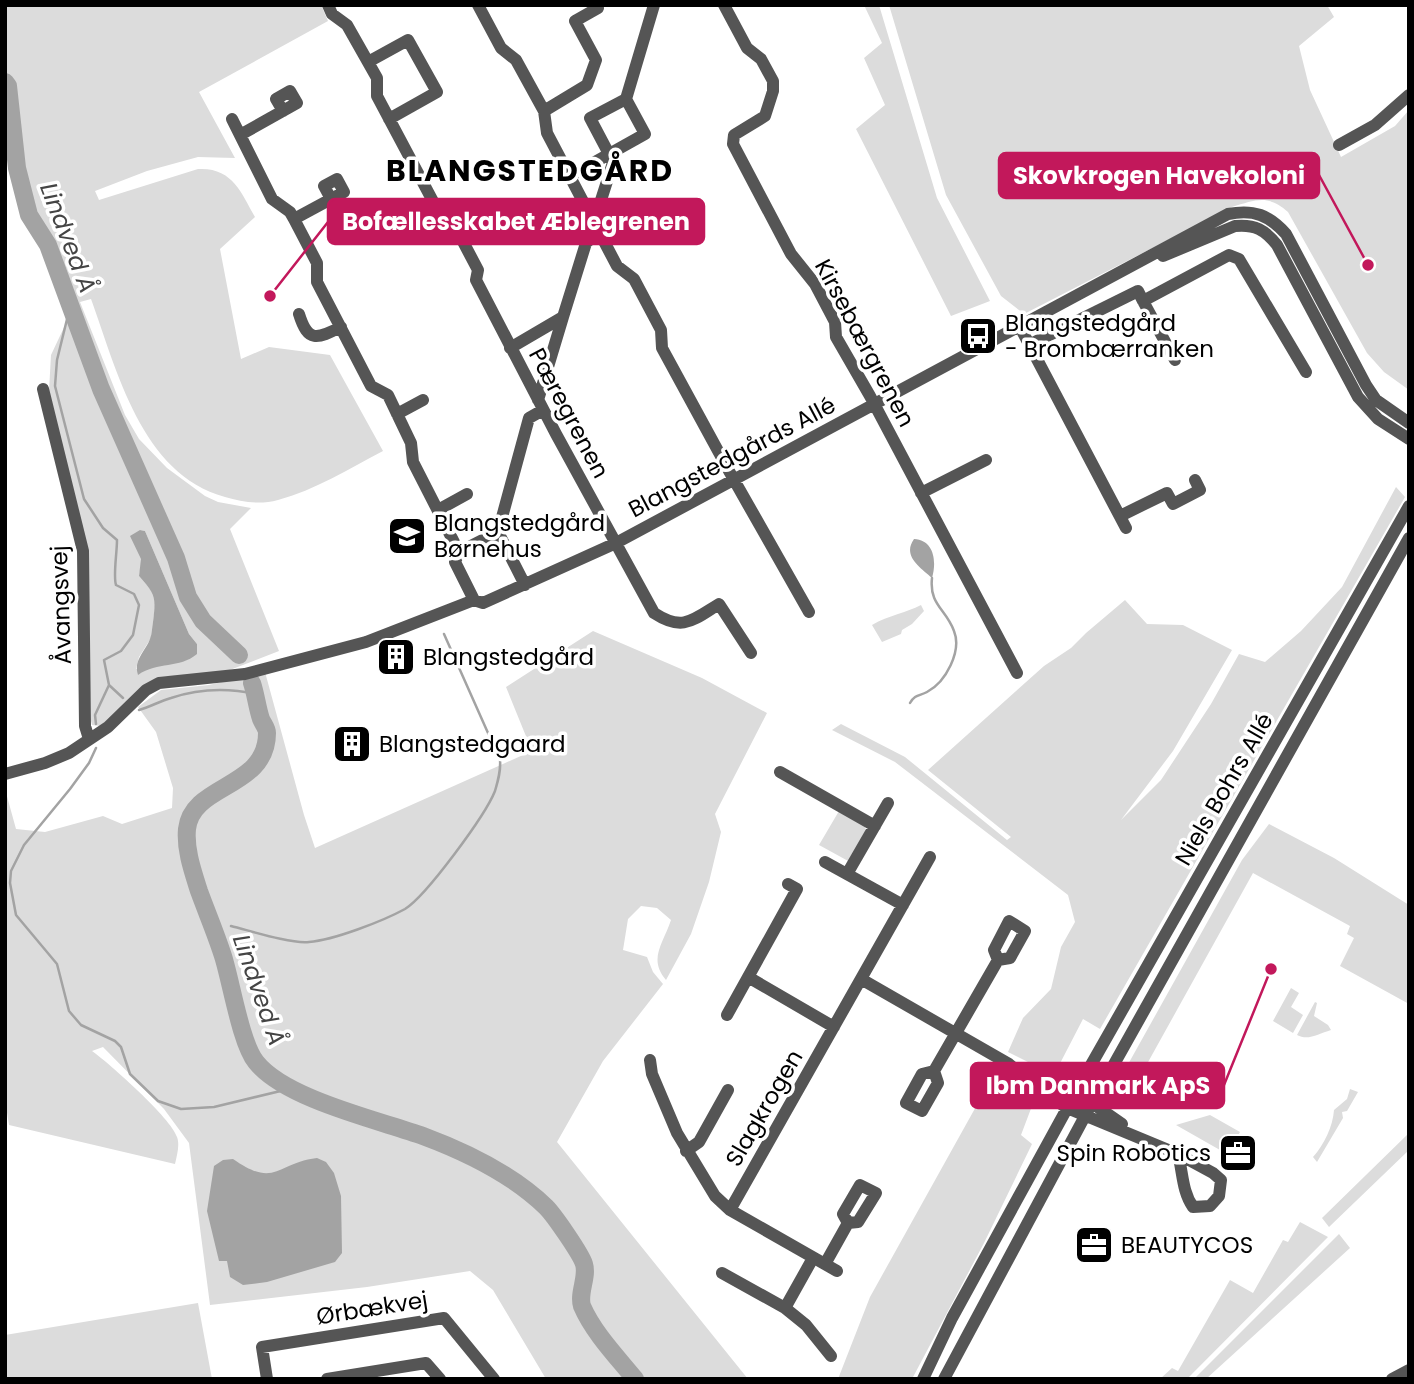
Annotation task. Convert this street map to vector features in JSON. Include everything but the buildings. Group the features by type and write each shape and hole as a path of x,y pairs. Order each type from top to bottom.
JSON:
{"street":[{"name":"Pæregrenen","path":"328,5 332,14 347,25 377,78 377,96 436,207 450,217 470,253 478,270 477,280 510,348 654,613 677,625 689,622 719,604 751,653"},
{"path":"478,5 501,48 516,60 544,110 547,133 596,227 617,266 634,279 661,330 662,348 809,612"},
{"path":"570,176 645,134 626,99 653,5"},
{"name":"Kirsebærgrenen","path":"724,5 747,48 761,59 773,81 773,91 765,116 734,135 733,144 791,254 815,284 835,322 836,337 1017,673"},
{"path":"544,110 587,85 596,60 575,21 598,8"},
{"path":"368,62 408,40 437,92 389,119"},
{"path":"1339,145 1376,125 1409,94"},
{"path":"525,585 498,532 529,418 540,405 586,243 596,227 612,152 590,118 626,99"},
{"path":"240,135 283,111"},
{"path":"232,119 272,199 290,212 294,219 317,263 317,282 372,386 388,395 411,443 413,462 459,552"},
{"path":"294,219 331,199"},
{"name":"Blangstedgårds Allé","path":"89,739 159,683 245,674 366,642 474,600 483,603 525,585 616,543 1228,214 1244,211 1264,215 1276,222 1286,234 1366,385 1387,409 1409,423"},
{"name":"Blangstedgårds Allé","path":"1130,269 1236,226 1258,227 1269,234 1277,245 1358,397 1378,419 1409,439"},
{"path":"1143,301 1229,255 1240,259 1306,372"},
{"path":"1029,345 1138,291 1175,360"},
{"path":"299,314 305,330 315,337 322,337 341,327"},
{"path":"510,348 563,317"},
{"path":"1020,327 1123,522 1167,493 1172,504 1200,490 1195,480"},
{"name":"Åvangsvej","path":"43,389 83,551 85,726 89,739"},
{"path":"397,414 423,400"},
{"path":"921,493 986,460"},
{"path":"438,510 467,494"},
{"name":"Niels Bohrs Allé","path":"944,1379 1031,1216 1133,991 1409,506"},
{"path":"474,600 455,562 459,552 498,532"},
{"name":"Niels Bohrs Allé","path":"923,1379 952,1318 1080,1105 1409,538"},
{"path":"5,774 61,757 89,739"},
{"path":"780,772 875,826"},
{"path":"847,874 888,803"},
{"name":"Slagkrogen","path":"730,1210 930,857"},
{"path":"825,862 902,905"},
{"path":"727,1015 797,889 788,884"},
{"path":"934,1071 998,960"},
{"path":"748,977 834,1027"},
{"path":"861,979 1080,1105 1178,1154"},
{"name":"Slagkrogen","path":"650,1060 652,1074 687,1151 715,1196 730,1210 837,1271"},
{"name":"Slagkrogen","path":"687,1151 699,1142 728,1090"},
{"path":"785,1308 848,1223"},
{"path":"722,1273 737,1287 785,1308 806,1325 831,1356"},
{"name":"Ørbækvej","path":"267,1379 262,1347 444,1318 494,1379"},
{"path":"327,1379 426,1363 440,1379"},
{"path":"1392,1379 1409,1370"}],"shaded area":[{"path":"5,5 321,5 328,21 199,92 235,158 198,157 147,171 95,191 99,200 198,169 219,172 234,183 255,217 220,249 241,359 269,347 330,355 383,451 319,485 271,502 238,500 196,485 172,466 153,443 136,416 123,387 91,299 80,302 125,415 139,439 167,468 205,496 218,502 251,508 230,529 279,651 222,673 159,677 101,726 92,725 91,721 85,549 49,391 51,355 75,304 40,220 18,201 5,143","holes":["140,530 145,531 189,634 197,644 162,665 136,669 139,657 151,638 156,598 139,576 142,561"]},
{"path":"864,5 879,5 937,198 990,301 951,316 856,129 885,105 864,58 882,43"},
{"path":"889,5 1327,5 1334,17 1299,46 1310,90 1341,157 1395,126 1409,110 1409,390 1384,372 1367,353 1288,212 1268,201 1255,201 1232,207 1024,314 1001,296 946,195"},
{"path":"1396,487 1405,497 1100,1029 1083,1019 1054,1075 1008,1052 1023,1018 1051,989 1061,947 1075,922 1068,895 895,762 832,730 841,724 905,757 1007,840 1011,837 928,770 1044,666 1071,648 1125,600 1147,624 1183,625 1232,650 1173,751 1121,820 1161,780 1211,704 1239,654 1265,662 1301,631 1342,587"},
{"path":"140,530 145,531 189,634 197,644 197,654 183,662 153,668 138,675 138,660 151,635 154,607 152,592 139,576 141,559 130,536"},
{"path":"914,539 921,540 930,547 934,558 932,578 911,556"},
{"path":"921,605 924,611 912,624 902,630 901,634 882,642 872,625"},
{"path":"593,631 702,678 767,713 715,814 721,832 709,882 691,934 666,980 658,965 658,958 671,920 657,908 641,906 628,919 623,950 647,957 653,972 663,984 603,1061 557,1142 748,1379 546,1379 493,1290 470,1271 367,1287 210,1305 189,1143 164,1109 103,1047 92,1051 139,1092 173,1129 178,1143 175,1164 9,1125 5,1100 5,789 16,829 45,832 103,816 122,824 172,808 173,788 156,732 138,707 161,690 209,685 265,672 315,848 532,751 506,687"},
{"path":"839,811 864,825 866,830 850,862 819,845"},
{"path":"1269,824 1334,858 1409,905 1409,1004 1340,966 1354,938 1347,934 1350,926 1253,873 1122,1109 1107,1102 1242,860"},
{"path":"1291,988 1299,993 1291,1007 1303,1015 1293,1033 1273,1021"},
{"path":"1315,1002 1314,1016 1331,1030 1301,1037 1297,1035"},
{"path":"997,1061 1035,1098 1021,1135 1032,1144 984,1243 912,1379 838,1379 870,1297 983,1094"},
{"path":"1350,1089 1358,1092 1347,1111 1342,1112 1343,1118 1317,1162 1313,1157 1327,1135 1334,1110 1347,1099"},
{"path":"1210,1115 1240,1132 1227,1154 1176,1125"},
{"path":"1409,1133 1409,1150 1329,1227 1322,1218"},
{"path":"317,1158 326,1162 334,1173 341,1196 342,1253 335,1262 267,1282 243,1285 230,1277 227,1261 219,1261 207,1211 214,1166 223,1160 233,1159 247,1168 268,1173"},
{"path":"1300,1222 1328,1237 1187,1379 1160,1379 1172,1368 1178,1371 1230,1280 1253,1293 1283,1240 1288,1242"},
{"path":"1339,1234 1350,1248 1206,1379 1194,1379"},
{"path":"198,1303 212,1379 5,1379 5,1335"}],"waterway":[{"path":"5,82 8,86 17,168 29,215 48,245 101,389 176,558 188,597 203,621 239,655"},
{"name":"Lindved Å","path":"71,303 57,360 55,386 84,499 103,528 117,540 116,585 134,594 139,605 133,635 121,651 104,660 109,685 123,698"},
{"path":"910,703 934,687 946,674 956,648 951,624 933,595 932,578"},
{"path":"231,926 301,942 345,934 405,909 427,889 454,855 495,791 500,760 444,634"},
{"name":"Lindved Å","path":"252,683 261,719 267,731 264,751 255,765 243,776 202,802 192,814 187,829 192,869 223,956 241,1027 251,1053 270,1075 288,1087 334,1107 456,1149 488,1165 533,1195 555,1218 582,1259 585,1269 582,1306 599,1335 635,1379"},
{"path":"96,724 95,715 109,685"},
{"name":"Lindved Å","path":"139,710 171,698 202,691 224,690 256,694"},
{"path":"96,748 89,763 70,789 24,845 11,871 10,883 16,915 57,964 69,1011 81,1025 115,1041 121,1047 130,1074 158,1101 181,1109 214,1107 293,1088"}],"place":[{"name":"Skovkrogen Havekoloni","path":"1368,265"},
{"name":"Bofællesskabet Æblegrenen","path":"270,296"},
{"name":"Blangstedgård - Brombærranken","path":"978,336"},
{"name":"Blangstedgård Børnehus","path":"407,536"},
{"name":"Blangstedgård","path":"396,657"},
{"name":"Blangstedgaard","path":"352,744"},
{"name":"Ibm Danmark ApS","path":"1271,969"},
{"name":"Spin Robotics","path":"1238,1153"},
{"name":"BEAUTYCOS","path":"1094,1245"}],"district":[{"name":"BLANGSTEDGÅRD","path":"530,171"}]}
